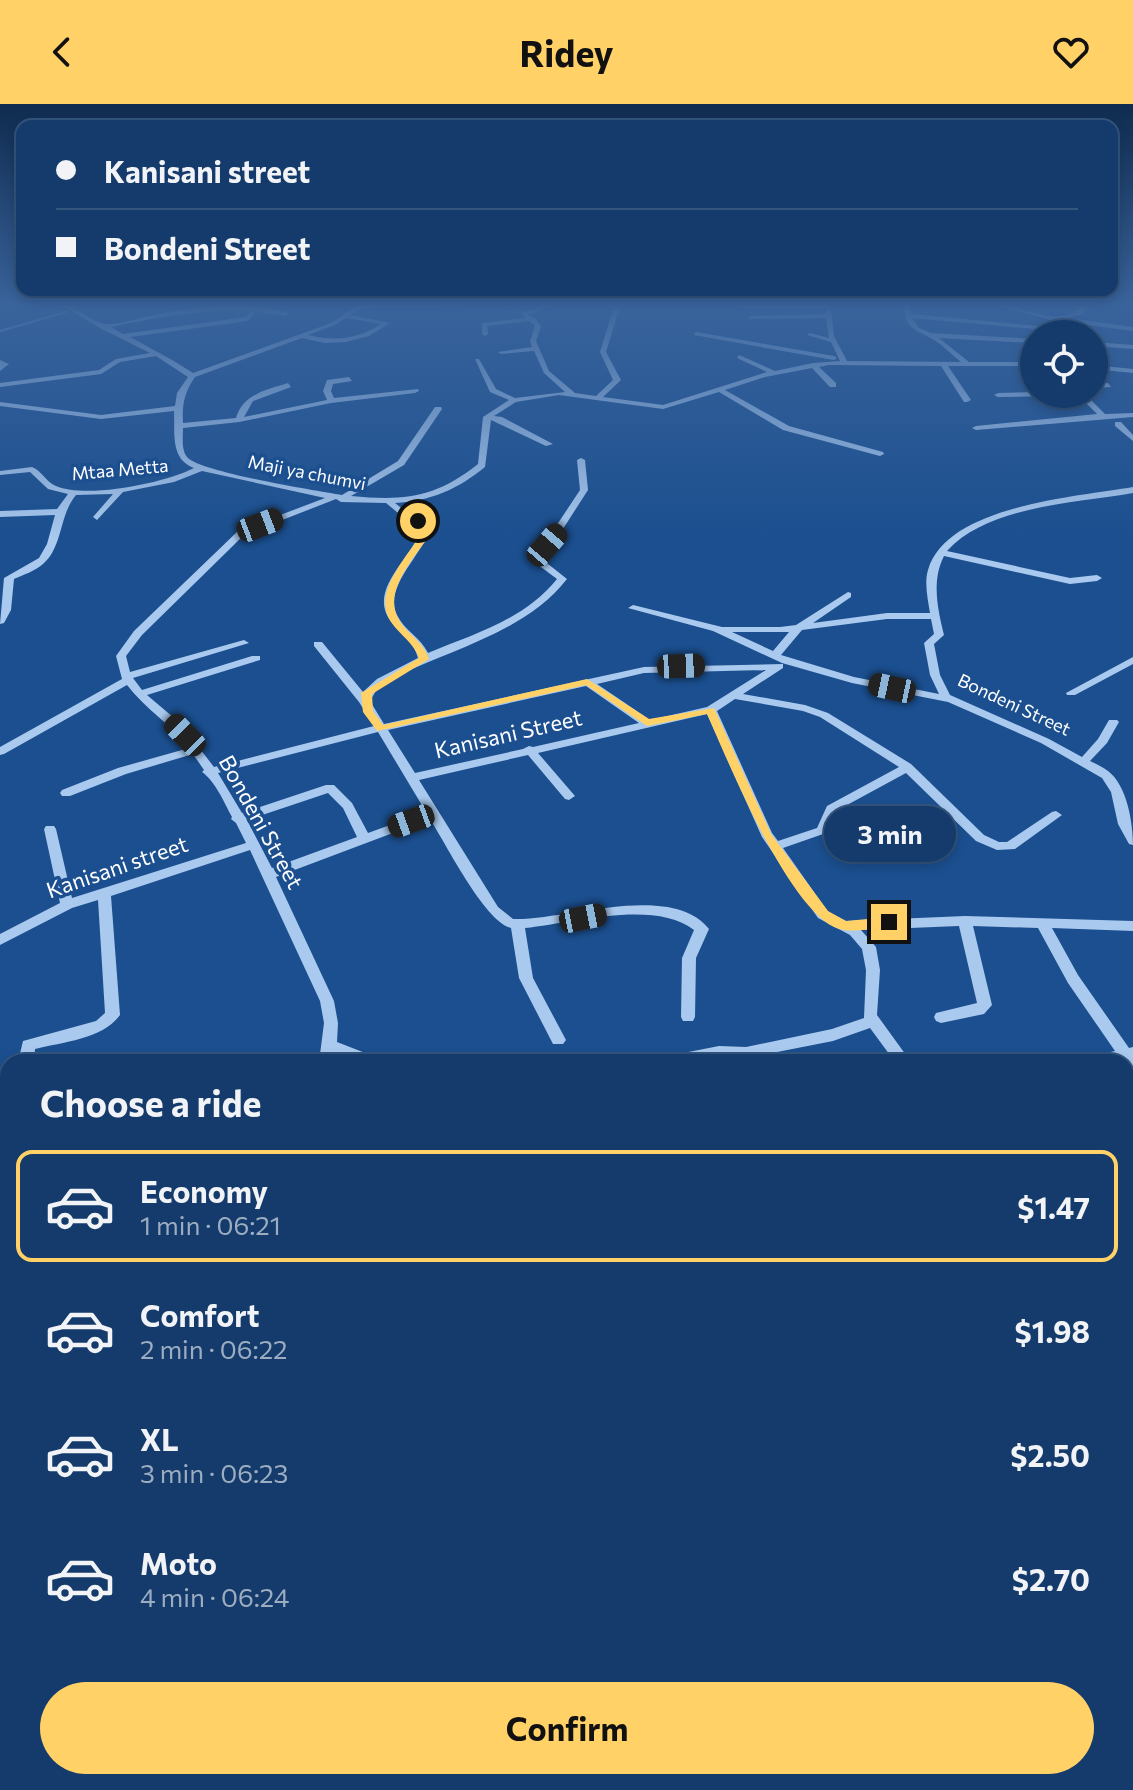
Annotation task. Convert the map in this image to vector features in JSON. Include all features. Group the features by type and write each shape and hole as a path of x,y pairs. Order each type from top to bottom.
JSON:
{"street":[{"path":"1,386 32,382"},
{"path":"188,382 181,393 178,408 180,453 188,463 201,468"},
{"path":"331,401 327,391 332,382"},
{"path":"489,382 493,390 514,400"},
{"path":"556,382 571,393"},
{"path":"600,396 615,382"},
{"path":"487,417 514,400 571,393 663,407 744,382"},
{"path":"830,382 833,385"},
{"path":"955,382 967,400"},
{"path":"180,426 239,420 331,401 415,391 408,384"},
{"path":"239,420 242,405 247,399 288,385"},
{"path":"719,389 786,428 880,454"},
{"path":"998,395 1020,395"},
{"path":"0,404 101,417 178,408"},
{"path":"1098,408 1133,439"},
{"path":"127,679 121,656 129,643 241,533 338,498 401,463 438,409"},
{"path":"976,428 1133,415"},
{"path":"487,417 499,419 549,444"},
{"name":"Maji ya chumvi","path":"201,468 338,498 390,503 428,494 473,475 482,465 487,417"},
{"path":"1118,424 1133,424"},
{"path":"1017,425 1032,436"},
{"path":"364,701 375,685 516,617 550,596 562,579 538,561 584,490 581,460"},
{"name":"Mtaa Metta","path":"0,473 32,469 46,485 74,492 176,482 201,468"},
{"path":"97,517 121,489"},
{"path":"941,553 962,535 998,517 1133,490"},
{"path":"0,621 6,610 4,579 43,559 51,544 57,512 74,492"},
{"path":"390,503 425,530 419,547 398,575 388,601 394,620 421,649 424,659"},
{"path":"0,514 57,512"},
{"path":"941,553 1070,581 1097,578"},
{"name":"Bondeni Street","path":"941,553 933,568 939,635 929,643 930,661 939,688 949,699 1084,761 1106,775 1117,792 1124,824 1133,841"},
{"name":"Kanisani Street","path":"414,777 711,710 735,696 780,661 798,628 848,595"},
{"path":"633,608 717,629 780,661 852,680 949,699"},
{"path":"717,629 798,628 896,615 936,616"},
{"path":"0,752 127,679 244,643"},
{"name":"Kanisani street","path":"318,644 364,701 414,777 493,910 509,923 517,924"},
{"path":"139,694 256,658"},
{"path":"1071,693 1133,660"},
{"path":"208,772 380,728 664,667 780,661"},
{"name":"Bondeni Street","path":"127,679 139,694 167,716 195,750 253,845 327,1001 331,1023 328,1054"},
{"path":"587,682 647,723"},
{"path":"735,696 813,710 907,767 980,838 997,846 1010,846 1056,815"},
{"path":"711,710 766,834 823,915 860,936 869,947 873,970 869,1010 873,1021 897,1054"},
{"path":"1084,761 1103,741 1113,722"},
{"path":"529,749 569,796"},
{"path":"66,793 122,771 195,750"},
{"path":"776,846 822,830 831,809 907,767"},
{"path":"237,819 330,788 348,806 364,838"},
{"path":"268,875 434,813"},
{"path":"50,829 67,905"},
{"name":"Kanisani street","path":"0,940 67,905 253,845"},
{"path":"25,1054 28,1045 101,1026 113,1015 104,894"},
{"path":"558,1040 526,978 517,924 632,909 686,917 702,929 689,958 688,1017"},
{"path":"844,926 965,921 1133,926"},
{"path":"941,1017 979,1010 985,1005 965,921"},
{"path":"1042,923 1073,979 1128,1054"},
{"path":"717,1054 749,1052 833,1035 873,1021"},
{"path":"749,1052 753,1054"}],"route":[{"path":"418,521 425,530 424,536 398,575 388,601 394,620 421,649 424,659 366,693 364,701 368,712 380,728 587,682 647,723 711,710 766,834 823,915 844,926 889,922"}]}
